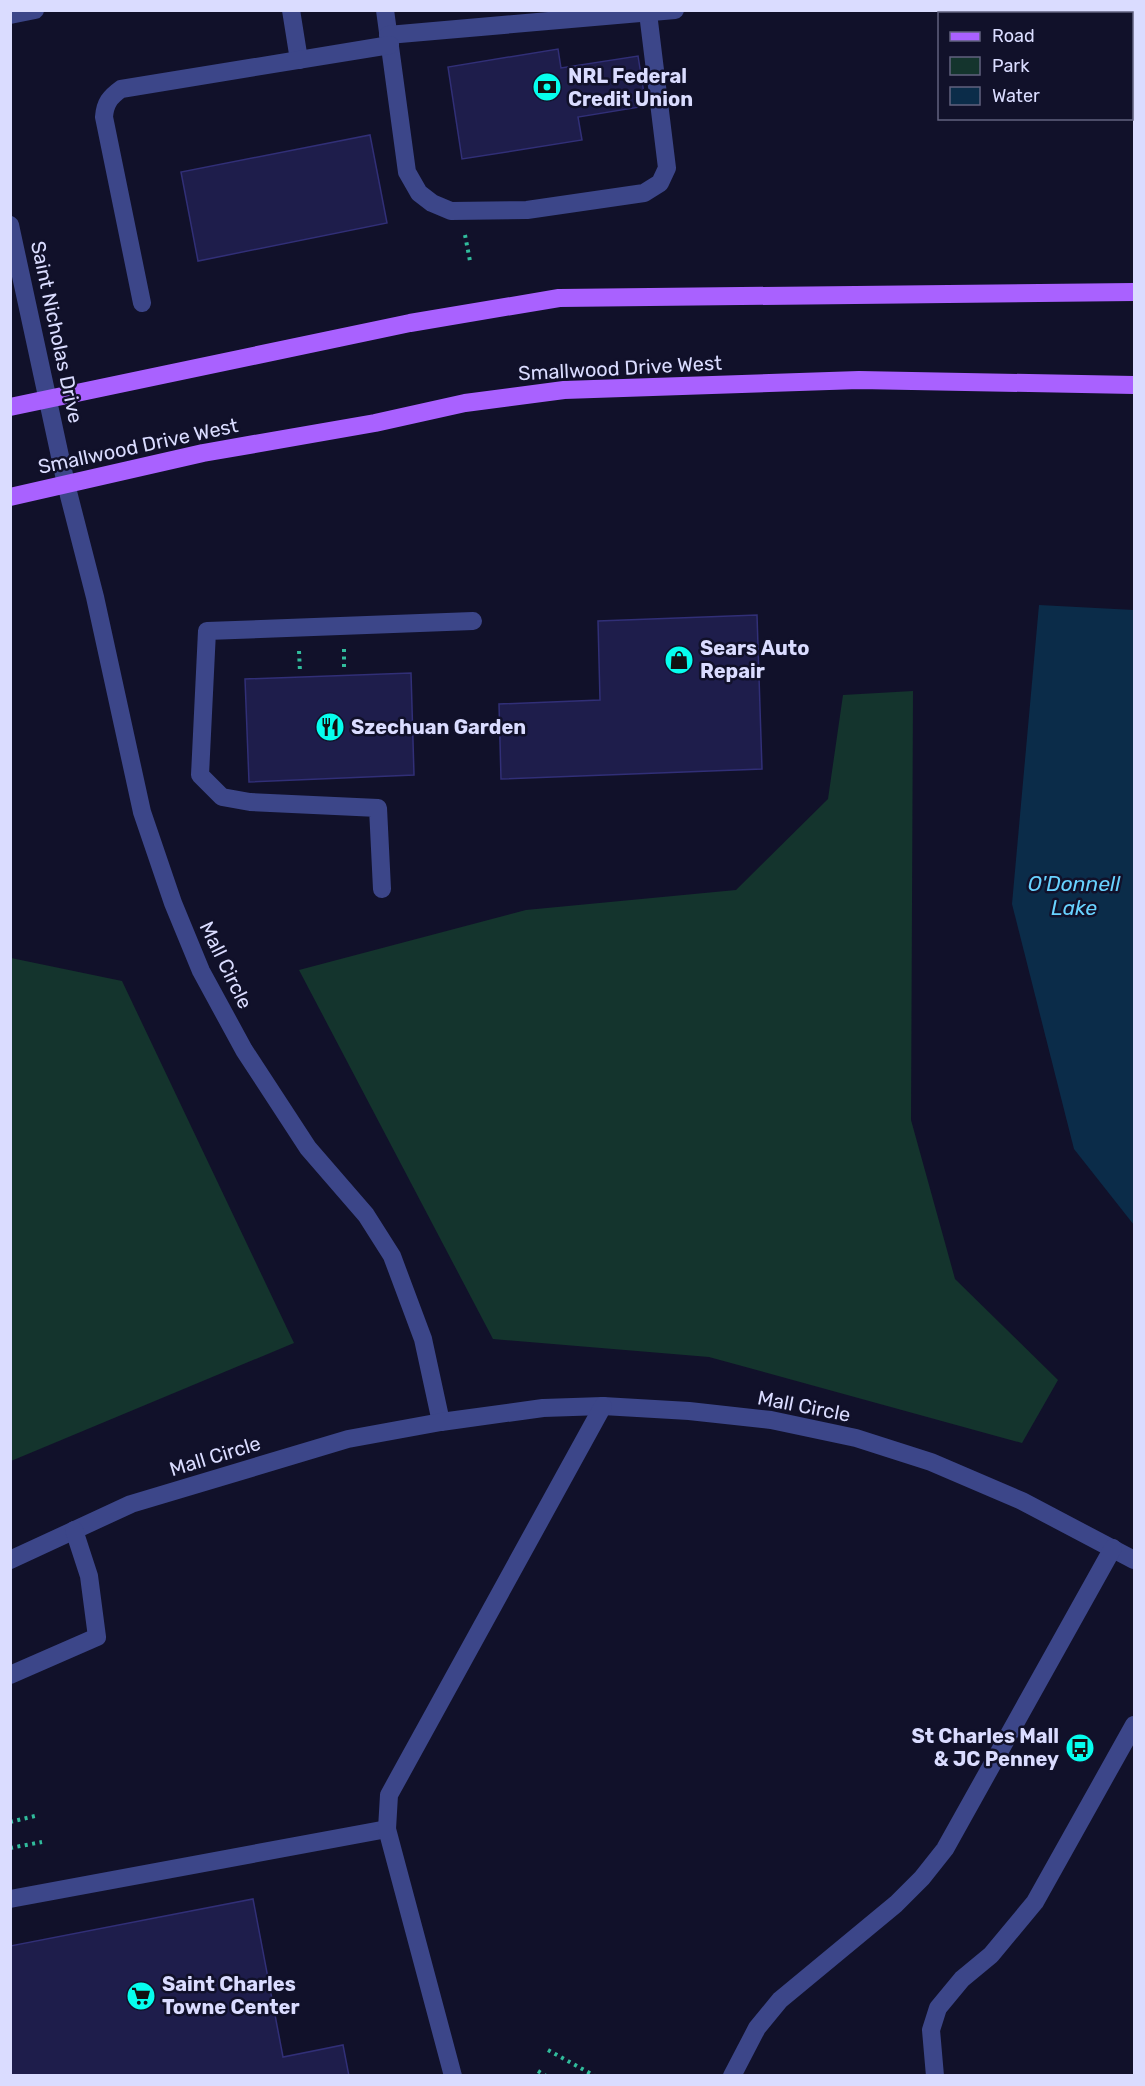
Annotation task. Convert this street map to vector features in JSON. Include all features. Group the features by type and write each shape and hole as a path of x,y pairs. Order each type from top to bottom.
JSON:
{"main road":[{"path":"10,407 410,323 559,298 1134,292"},
{"name":"Smallwood Drive West","path":"10,497 203,453 375,423 465,403 564,390 859,380 1134,385"}],"street":[{"path":"10,15 35,10"},
{"path":"291,10 299,60"},
{"path":"385,10 407,172 419,193 432,203 451,211 526,210 644,193 660,183 667,168 648,13"},
{"path":"142,303 104,117 105,105 112,95 121,90 299,60 389,40 675,10"},
{"name":"Saint Nicholas Drive","path":"10,225 66,484"},
{"name":"Mall Circle","path":"66,484 95,597 142,812 173,903 201,971 244,1050 308,1148 366,1215 392,1256 423,1340 441,1422"},
{"path":"382,889 378,808 256,803 222,797 200,775 207,631 473,621"},
{"path":"453,2076 387,1829 389,1795 603,1406"},
{"name":"Mall Circle","path":"10,1560 131,1504 348,1439 441,1422 543,1408 603,1406 689,1411 771,1420 856,1438 931,1462 1022,1501 1134,1560"},
{"path":"10,1675 97,1637 90,1576 74,1530"},
{"path":"732,2076 757,2028 780,2000 896,1904 922,1878 945,1849 1113,1548"},
{"path":"935,2076 930,2030 938,2008 962,1979 991,1955 1035,1902 1134,1725"},
{"path":"10,1899 387,1829"}],"path":[{"path":"463,225 470,261"},
{"path":"10,1822 35,1816"},
{"path":"10,1848 42,1842"},
{"path":"548,2050 595,2076"},
{"path":"538,2071 546,2076"}],"green space":[{"path":"913,691 911,1120 955,1279 1058,1380 1022,1443 709,1357 493,1339 299,970 526,910 736,890 828,799 843,695"},
{"path":"11,958 122,981 294,1343 11,1461"}],"water":[{"name":"O'Donnell Lake","path":"1039,605 1134,610 1134,1225 1074,1149 1012,904"}],"building":[{"name":"NRL Federal Credit Union","path":"558,49 561,68 638,56 646,106 578,117 582,140 462,159 448,67"},
{"path":"370,135 387,223 198,261 181,172"},
{"name":"Sears Auto Repair","path":"757,615 762,769 501,779 499,704 600,700 598,621"},
{"name":"Szechuan Garden","path":"411,673 414,775 249,782 245,679"},
{"name":"Saint Charles Towne Center","path":"253,1899 283,2057 343,2045 349,2076 10,2076 10,1946"}],"place":[{"name":"NRL Federal Credit Union","path":"547,87"},
{"name":"Sears Auto Repair","path":"679,660"},
{"name":"Szechuan Garden","path":"330,727"},
{"name":"St Charles Mall & JC Penney","path":"1080,1748"},
{"name":"Saint Charles Towne Center","path":"141,1996"}]}
